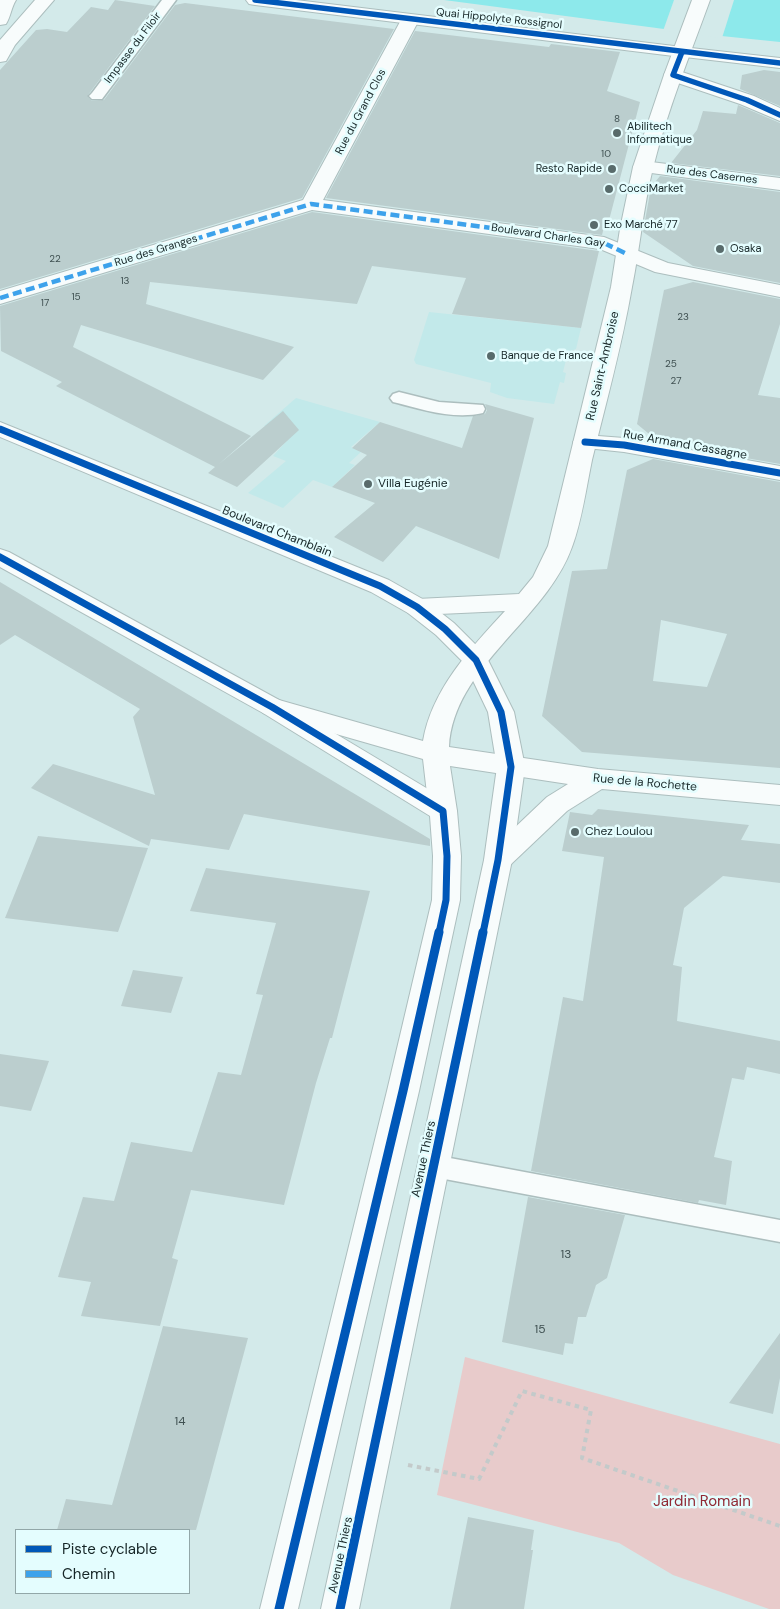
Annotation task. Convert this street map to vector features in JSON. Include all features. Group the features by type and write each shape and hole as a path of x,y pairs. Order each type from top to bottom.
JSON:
{"main road":[{"path":"0,20 4,3 7,0"},
{"path":"0,57 7,43 45,0"},
{"name":"Quai Hippolyte Rossignol","path":"255,0 410,20 685,46 780,63"},
{"name":"Rue Saint-Ambroise","path":"443,811 437,754 438,731 449,701 476,660 544,579 560,546 622,287 630,229 643,167 673,75 701,0"},
{"name":"Rue du Grand Clos","path":"311,204 410,20"},
{"path":"673,75 747,100 780,115"},
{"name":"Rue des Casernes","path":"643,167 780,184"},
{"name":"Boulevard Charles Gay","path":"311,204 604,243 662,268 780,291"},
{"name":"Rue des Granges","path":"0,298 311,204"},
{"name":"Boulevard Chamblain","path":"0,429 380,586 417,608 445,629 476,660 502,712"},
{"name":"Rue Armand Cassagne","path":"585,442 624,445 780,473"},
{"path":"0,557 272,707 443,811 447,856 446,900 401,1100 278,1609"},
{"path":"417,608 526,602"},
{"name":"Rue de la Rochette","path":"272,707 437,754 511,767 598,779 780,795"},
{"name":"Avenue Thiers","path":"340,1609 374,1457 498,860 511,767 502,712"},
{"path":"498,860 557,804 598,779"}],"lane":[{"name":"Impasse du Filoir","path":"97,96 169,0"},
{"path":"399,398 439,408 476,409"},
{"path":"434,1166 780,1231"}],"path":[{"path":"374,1457 441,1473 479,1479 522,1391 590,1410 582,1458 780,1526"}],"shaded area":[{"name":"Banque de France","path":"429,312 581,328 576,349 568,352 563,372 566,373 564,383 560,382 554,404 507,398 490,392 491,383 416,364 414,360"},
{"path":"296,398 380,422 351,447 361,452 349,463 355,465 332,487 313,480 283,508 248,493 286,461 273,456 292,435 264,426"}],"green space":[{"name":"Jardin Romain","path":"465,1357 780,1444 780,1609 769,1609 673,1575 619,1543 437,1495"}],"water":[{"path":"444,0 780,0 780,42 702,34"}],"pier":[{"path":"674,0 734,0 722,38 663,31"}],"building":[{"path":"115,0 155,6 88,95 92,101 104,100 175,5 185,3 394,29 302,198 0,289 0,70 36,30 47,29 67,32 91,7 108,10"},
{"path":"415,31 549,47 551,44 620,52 607,91 640,102 607,228 604,227 602,235 326,198"},
{"path":"764,70 780,72 780,106 740,89 742,75"},
{"path":"738,105 780,123 780,176 671,163 697,130 703,111 736,114"},
{"path":"660,176 780,192 780,283 693,266 643,232 651,187"},
{"path":"312,212 599,251 581,328 452,314 466,278 372,266 357,304 150,282 146,304 294,347 263,380 81,325 73,347 251,436 219,464 283,411 299,430 237,487 208,473 215,467 56,386 62,382 1,351 0,306"},
{"path":"693,282 780,299 780,324 758,395 780,398 780,464 660,443 637,424 664,290"},
{"path":"485,404 534,418 499,559 416,526 383,562 334,537 375,503 332,487 367,455 352,448 380,422 462,448 473,416 485,414 487,410"},
{"path":"653,459 780,482 780,768 582,752 542,716 572,571 607,569 627,470","holes":["661,620 727,634 707,687 653,681"]},
{"path":"0,582 430,839 430,846 244,814 229,850 151,839 149,846 31,788 53,764 155,795 133,717 140,709 15,635 0,645"},
{"path":"598,809 749,825 741,840 780,844 780,883 723,876 684,908 673,965 682,967 677,1021 780,1041 780,1074 747,1067 744,1080 732,1078 714,1157 732,1161 726,1205 699,1200 698,1203 531,1171 563,997 583,1001 604,857 562,851 570,812 592,815"},
{"path":"38,836 148,848 118,932 5,918"},
{"path":"206,868 370,891 332,1038 330,1038 316,1083 284,1205 191,1190 172,1258 178,1260 160,1326 81,1316 91,1282 58,1277 83,1197 114,1201 131,1142 192,1152 218,1072 241,1075 263,995 256,994 276,923 190,911"},
{"path":"133,970 183,977 171,1013 121,1006"},
{"path":"0,1054 49,1061 31,1111 0,1106"},
{"path":"528,1197 625,1215 607,1278 596,1285 586,1317 578,1317 573,1344 565,1343 563,1355 502,1342"},
{"path":"163,1326 248,1338 196,1530 57,1529 66,1499 112,1505"},
{"path":"780,1333 780,1378 773,1414 729,1403"},
{"path":"468,1517 534,1530 531,1550 533,1550 524,1609 450,1609"}],"marked path":[{"path":"0,298 311,204 604,243 627,254"}],"cycle path":[{"path":"255,0 780,63"},
{"path":"682,52 673,75 747,100 780,115"},
{"path":"0,429 380,586 417,607 445,629 476,660 501,712 511,767 498,860 340,1609"},
{"path":"585,442 624,445 780,473"},
{"path":"0,557 272,707 443,811 447,856 446,900 403,1091 279,1609"}],"place":[{"name":"Abilitech Informatique","path":"617,133"},
{"name":"Resto Rapide","path":"612,169"},
{"name":"CocciMarket","path":"609,189"},
{"name":"Exo Marché 77","path":"594,225"},
{"name":"Osaka","path":"720,249"},
{"name":"Banque de France","path":"491,356"},
{"name":"Villa Eugénie","path":"368,484"},
{"name":"Chez Loulou","path":"575,832"}]}
